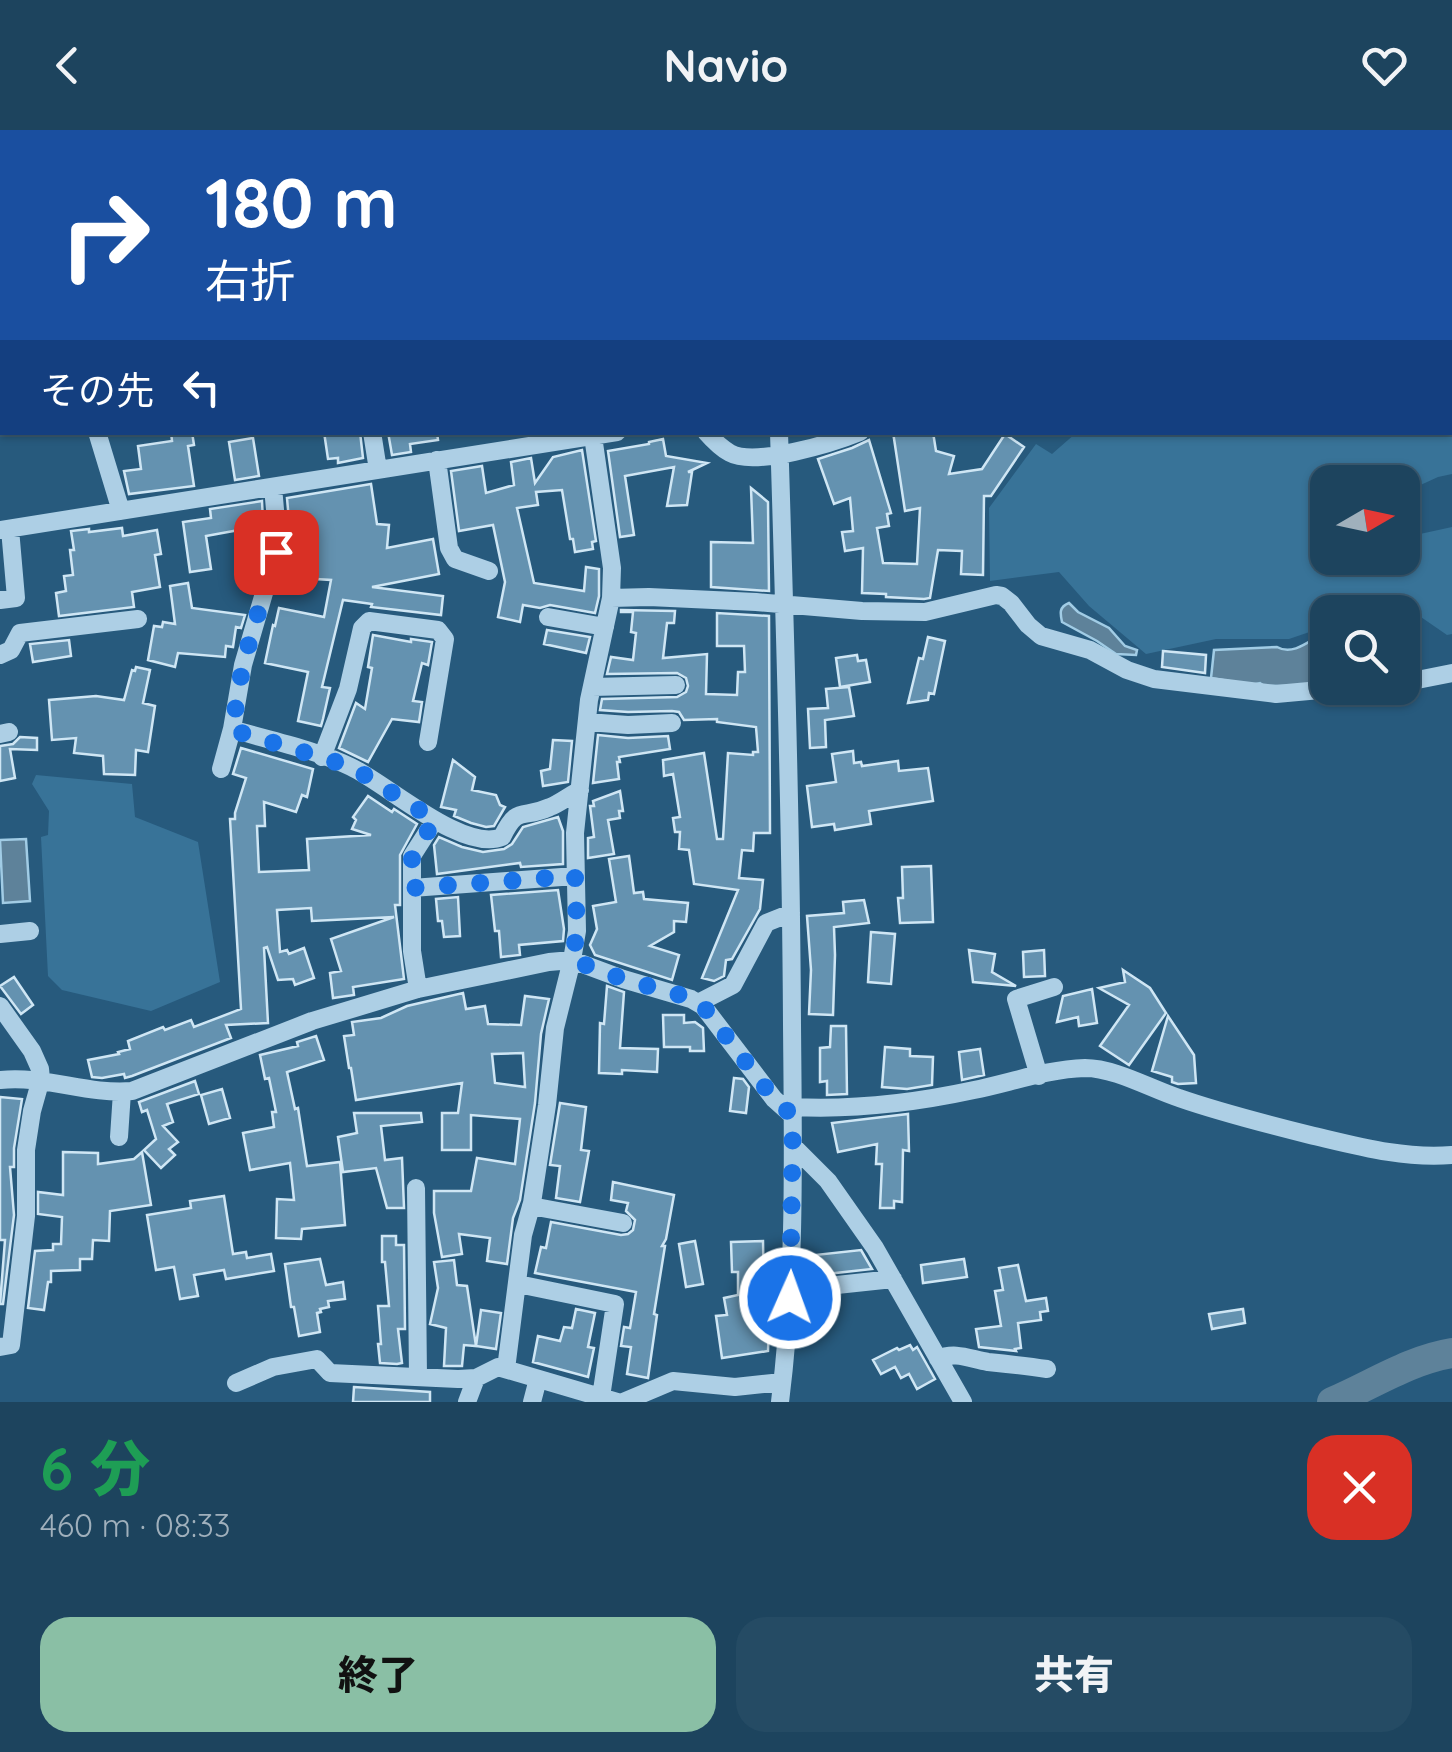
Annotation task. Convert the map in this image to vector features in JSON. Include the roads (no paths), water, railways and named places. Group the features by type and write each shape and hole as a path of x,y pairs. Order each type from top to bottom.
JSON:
{"street":[{"path":"97,435 121,511"},
{"path":"372,435 378,470"},
{"path":"0,655 11,650 20,632 8,599 5,529 378,470 558,437 599,435"},
{"path":"709,435 731,454 751,458 780,455 850,435"},
{"path":"780,435 794,1147 790,1290 780,1402"},
{"path":"506,1369 523,1235 547,1105 555,1028 577,932 574,833 592,686 611,598 612,568 593,436"},
{"path":"437,460 449,548 455,559 489,571"},
{"path":"220,769 232,730 243,664 276,552 273,487"},
{"path":"611,598 925,612 996,595 1010,603 1042,636 1090,650 1154,679 1276,694 1310,691"},
{"path":"548,616 605,627"},
{"path":"20,632 138,619"},
{"path":"322,757 348,689 362,628 369,621 438,630 445,639 428,742"},
{"path":"1420,679 1452,673"},
{"path":"592,686 676,685"},
{"path":"587,722 672,723"},
{"path":"232,730 352,767 435,820 491,842 502,838 516,816 548,808 580,790"},
{"path":"418,989 412,951 412,856 435,820"},
{"path":"412,888 575,876"},
{"path":"698,1003 733,986 766,922 791,912"},
{"path":"0,934 30,931"},
{"path":"0,1080 41,1079 101,1091 132,1091 312,1020 418,989 572,960 691,998 703,1006 774,1099 793,1112 871,1107 1087,1068 1112,1073 1215,1110 1374,1150 1418,1157 1452,1155"},
{"path":"1040,1076 1016,998 1054,987"},
{"path":"0,1006 32,1051 41,1079 26,1150 26,1216 11,1345 0,1347"},
{"path":"119,1137 122,1092"},
{"path":"794,1147 828,1180 875,1248 963,1402"},
{"path":"416,1188 418,1378"},
{"path":"531,1206 622,1223"},
{"path":"790,1290 893,1280"},
{"path":"518,1284 615,1304 614,1400"},
{"path":"938,1359 962,1356 1047,1369"},
{"path":"236,1383 273,1367 317,1360 330,1373 418,1378 476,1378 498,1366 614,1400 673,1381 734,1387 782,1382"},
{"path":"467,1402 476,1378"},
{"path":"532,1402 538,1378"}],"waterway":[{"path":"1332,1402 1406,1367 1452,1353"}]}
